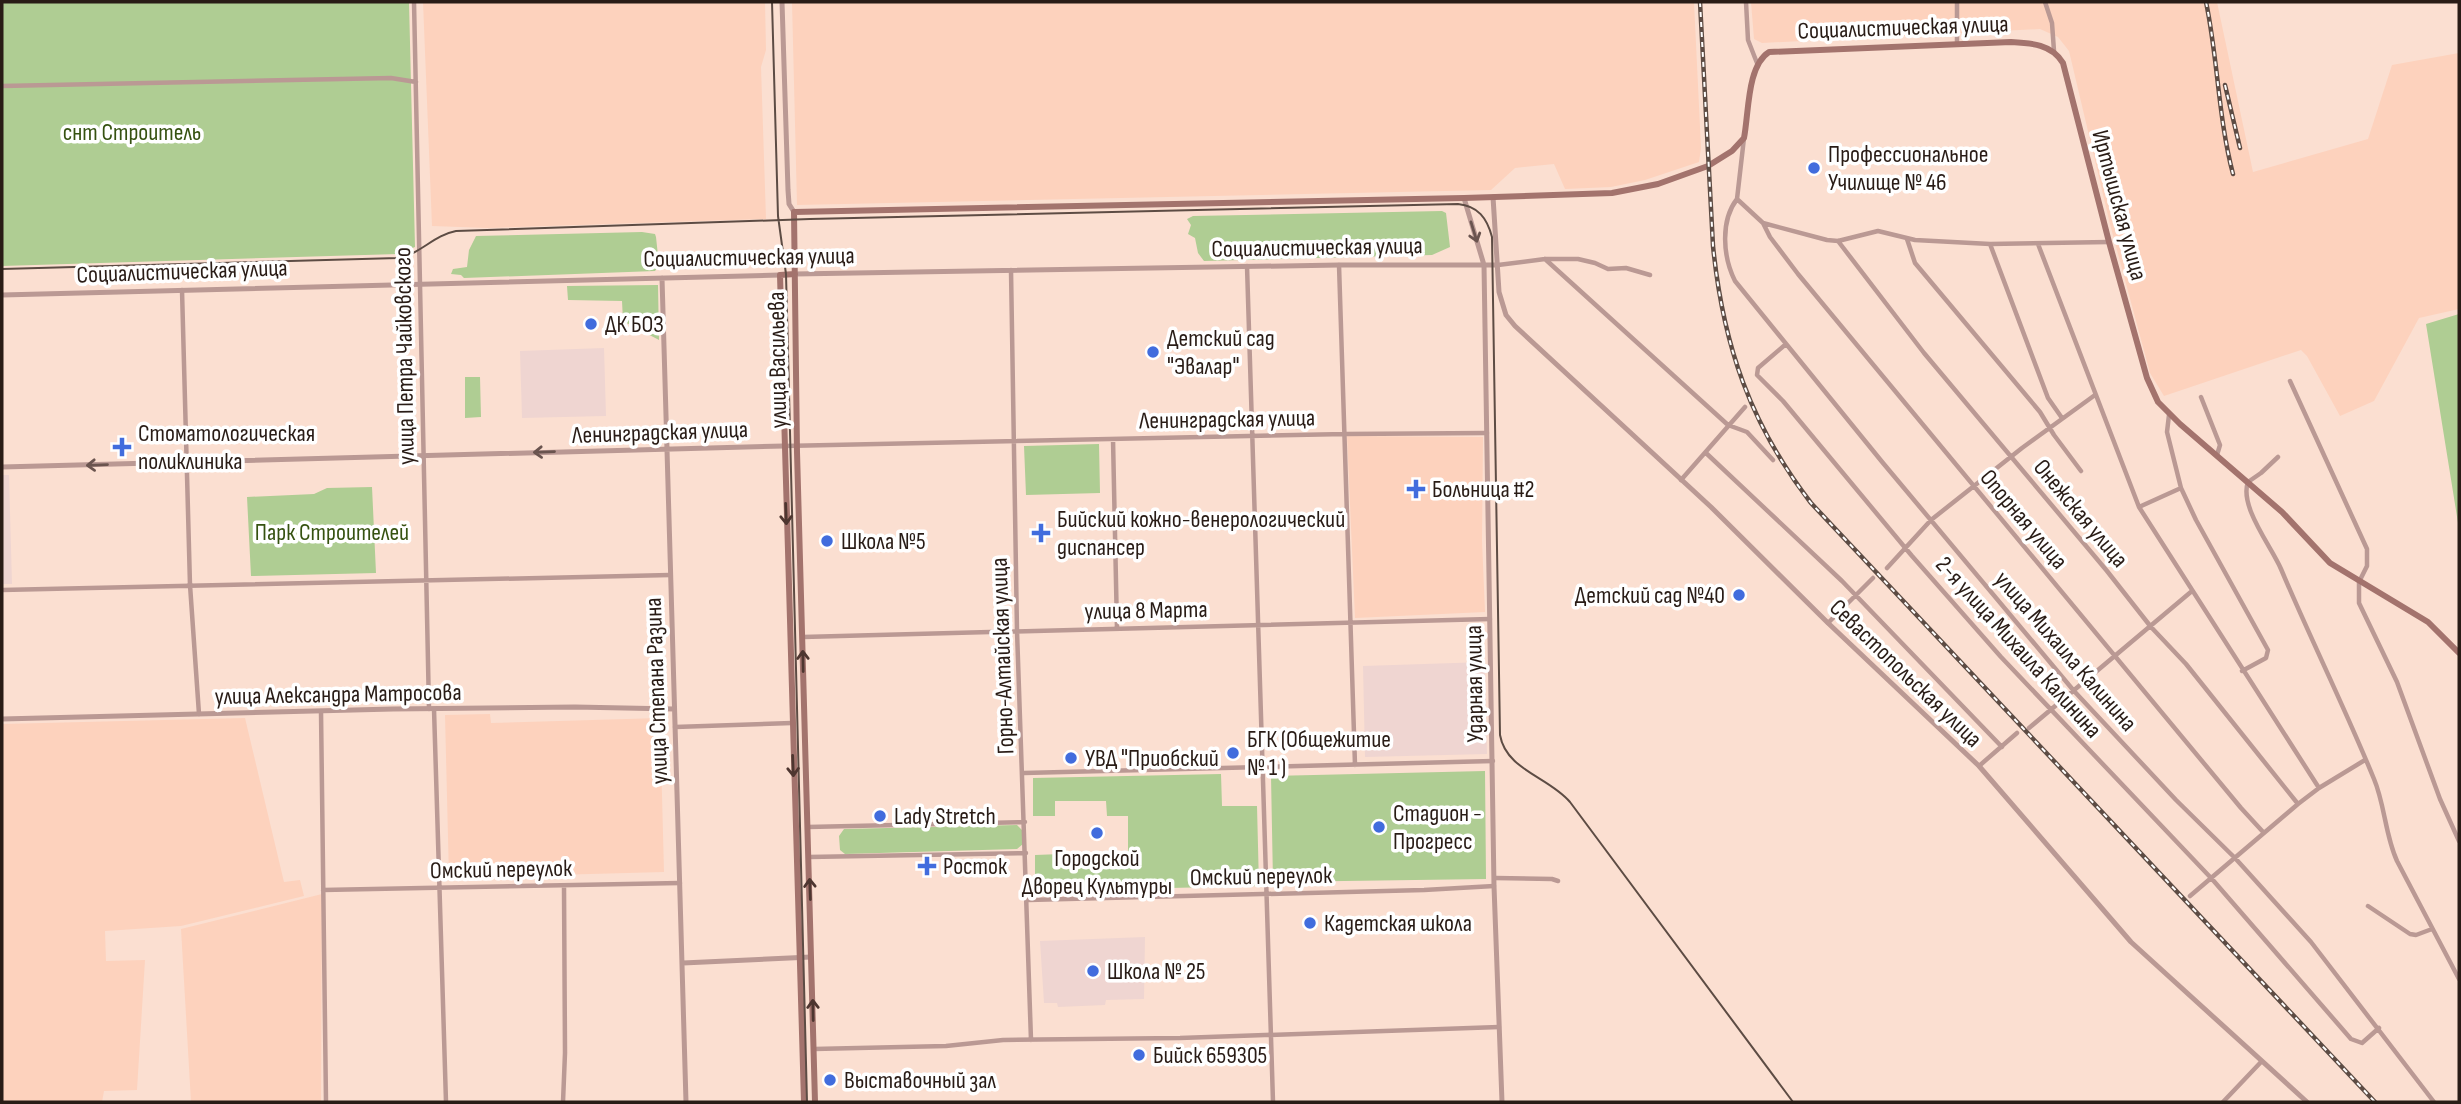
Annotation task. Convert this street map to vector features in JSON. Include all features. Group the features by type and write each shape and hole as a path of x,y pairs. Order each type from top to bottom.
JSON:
{"main road":[{"name":"Социалистическая улица","path":"1757,63 1766,53 1775,50 2028,43 2054,51"},
{"name":"Иртышская улица","path":"2054,51 2061,59 2066,73 2147,378 2158,402 2169,415 2291,521 2330,564 2428,622 2459,653"},
{"path":"1744,138 1757,63"},
{"name":"Социалистическая улица","path":"794,212 1612,193 1658,184 1708,166 1732,151 1744,138"},
{"name":"улица Васильева","path":"794,212 797,446 815,1102"},
{"name":"Социалистическая улица","path":"780,275 795,274"},
{"path":"780,275 804,1102"},
{"path":"790,637 803,637"},
{"path":"802,1051 814,1049"}],"street":[{"name":"улица Петра Чайковского","path":"414,2 426,579 440,888 446,1102"},
{"path":"782,2 788,190 789,204 794,212"},
{"path":"1746,2 1748,40 1757,63"},
{"name":"Иртышская улица","path":"2045,2 2052,23 2054,51"},
{"path":"1957,3 1957,44"},
{"path":"2,86 387,78 416,82"},
{"path":"1744,138 1737,199 1763,223 1793,232 1838,241 1878,231 1907,239 1990,244 2109,242"},
{"name":"Севастопольская улица","path":"1493,197 1497,283 1501,304 1515,326 1682,480 1979,766 2131,942 2307,1102"},
{"name":"Ударная улица","path":"1464,198 1484,265 1494,886 1502,1102"},
{"name":"улица Михаила Калинина","path":"1737,199 1729,212 1726,228 1732,276 2074,691 2176,800 2235,858 2311,942 2434,1102"},
{"name":"Опорная улица","path":"1763,223 1798,274 2264,833"},
{"path":"1907,239 1915,262 2035,405 2081,471"},
{"name":"Онежская улица","path":"1838,241 1924,353 2151,627 2186,664 2298,804"},
{"path":"1990,244 2048,398 2062,418"},
{"path":"2038,244 2139,507 2319,788"},
{"path":"1545,259 1728,425 1747,432 1773,460"},
{"path":"1498,265 1545,259 1583,260 1608,269 1626,268 1650,275"},
{"path":"1339,265 1355,765"},
{"name":"Социалистическая улица","path":"795,274 1498,265"},
{"path":"1247,267 1273,1102"},
{"name":"Горно-Алтайская улица","path":"1011,270 1017,631 1026,822 1031,1040"},
{"name":"Социалистическая улица","path":"2,295 780,275"},
{"name":"улица Степана Разина","path":"662,278 685,1102"},
{"path":"182,290 190,585 199,714"},
{"name":"2-я улица Михаила Калинина","path":"1786,344 1758,368 1757,375 1791,411 1905,548 2050,710 2212,879 2351,1039 2362,1043 2379,1028"},
{"path":"2290,381 2367,549 2367,566 2359,582 2361,608 2397,682 2440,799 2459,841"},
{"path":"1887,568 1931,520 2011,456 2095,395"},
{"path":"2201,397 2220,445 2217,455"},
{"path":"1682,480 1745,407"},
{"name":"Иртышская улица","path":"2169,415 2167,432 2181,488 2267,649 2266,658 2242,671"},
{"name":"Ленинградская улица","path":"2,467 1345,433 1487,433"},
{"path":"1113,439 1117,629"},
{"path":"1706,453 1855,596 2002,747"},
{"path":"2278,457 2248,482 2245,493 2249,506 2274,552 2316,650 2340,697 2379,794 2392,849 2459,979"},
{"path":"2139,507 2181,488"},
{"path":"2,590 670,575"},
{"path":"1828,623 1873,578"},
{"path":"2029,728 2192,591"},
{"name":"улица 8 Марта","path":"803,637 1490,619"},
{"name":"улица Александра Матросова","path":"2,719 431,709 674,709"},
{"path":"321,711 326,1102"},
{"path":"675,727 792,723"},
{"path":"1979,766 2017,733"},
{"path":"2190,896 2298,804 2365,760"},
{"path":"1024,773 1493,761"},
{"path":"808,827 1026,822"},
{"path":"809,857 1027,853"},
{"path":"1494,878 1558,881"},
{"name":"Омский переулок","path":"323,890 680,883"},
{"path":"563,1102 564,886"},
{"name":"Омский переулок","path":"1028,900 1494,886"},
{"path":"2368,906 2410,934 2419,935 2432,929"},
{"path":"683,963 811,957"},
{"path":"2451,962 2459,967"},
{"path":"814,1049 1500,1027"},
{"path":"2223,1102 2261,1062"}],"shaded area":[{"path":"423,2 765,2 766,50 761,67 766,219 488,228 432,226"},
{"path":"792,2 1694,2 1701,148 1699,162 1645,180 1611,187 1565,189 1554,164 1515,168 1491,190 797,205"},
{"path":"1751,2 2217,2 2253,172 2368,139 2392,65 2459,53 2459,309 2419,318 2374,401 2340,416 2307,356 2301,350 2164,396 2150,373 2110,224 2069,51 2058,37 2040,29 1762,43 1754,39"},
{"path":"604,348 606,416 522,418 520,351"},
{"name":"Больница #2","path":"1347,436 1483,437 1482,541 1485,612 1355,618"},
{"path":"2,475 9,475 12,584 2,584"},
{"path":"1485,662 1487,754 1365,757 1363,666"},
{"path":"490,714 491,723 660,718 664,872 449,878 445,715"},
{"path":"245,718 284,882 300,880 304,896 181,926 105,931 106,961 145,960 137,1090 104,1091 102,1102 2,1102 2,724"},
{"path":"322,894 321,1102 191,1102 181,929"},
{"name":"Школа № 25","path":"1145,937 1144,999 1106,1000 1105,1005 1058,1007 1057,1003 1044,1003 1040,941"}],"green space":[{"name":"снт Строитель","path":"2,2 409,2 415,247 398,254 2,266"},
{"path":"1446,213 1450,247 1432,255 1204,261 1198,253 1195,238 1188,234 1191,225 1187,219 1193,216"},
{"path":"642,232 655,234 656,237 659,265 655,271 464,278 451,274 453,269 467,267 469,250 476,236"},
{"path":"658,285 659,340 623,321 622,301 568,300 567,286"},
{"path":"2459,314 2459,529 2426,324"},
{"path":"465,377 480,377 481,417 465,418"},
{"path":"1099,444 1100,493 1026,495 1024,446"},
{"name":"Парк Строителей","path":"372,487 376,573 251,576 247,497 314,494 327,488"},
{"name":"Стадион - Прогресс","path":"1485,771 1486,879 1273,882 1271,776"},
{"path":"1221,774 1222,806 1257,806 1259,886 1035,891 1035,855 1061,854 1062,865 1128,863 1128,816 1107,816 1106,801 1055,801 1055,816 1033,816 1033,778"},
{"path":"1017,825 1022,830 1023,844 1017,849 845,854 840,850 839,836 844,829"}],"tram line":[{"path":"772,2 778,216 786,274 807,1102"},
{"path":"2,269 398,258 456,231 810,219 1458,204 1471,207 1481,214 1492,237 1500,735 1504,747 1519,765 1570,802 1793,1102"}],"railway":[{"path":"1700,2 1713,246 1718,282 1732,350 1743,382 1771,443 1811,503 2375,1102"},
{"path":"2206,2 2224,131 2233,174"},
{"path":"2225,85 2240,148"}],"place":[{"name":"Профессиональное Училище № 46","path":"1814,168"},
{"name":"ДК БОЗ","path":"591,324"},
{"name":"Детский сад \"Эвалар\"","path":"1153,352"},
{"name":"Стоматологическая поликлиника","path":"122,447"},
{"name":"Больница #2","path":"1416,489"},
{"name":"Бийский кожно-венерологический диспансер","path":"1041,533"},
{"name":"Школа №5","path":"827,541"},
{"name":"Детский сад №40","path":"1739,595"},
{"name":"БГК (Общежитие № 1 )","path":"1233,753"},
{"name":"УВД \"Приобский","path":"1071,758"},
{"name":"Lady Stretch","path":"880,816"},
{"name":"Стадион - Прогресс","path":"1379,827"},
{"name":"Городской Дворец Культуры","path":"1097,833"},
{"name":"Росток","path":"927,866"},
{"name":"Кадетская школа","path":"1310,923"},
{"name":"Школа № 25","path":"1093,971"},
{"name":"Бийск 659305","path":"1139,1055"},
{"name":"Выставочный зал","path":"830,1080"}]}
